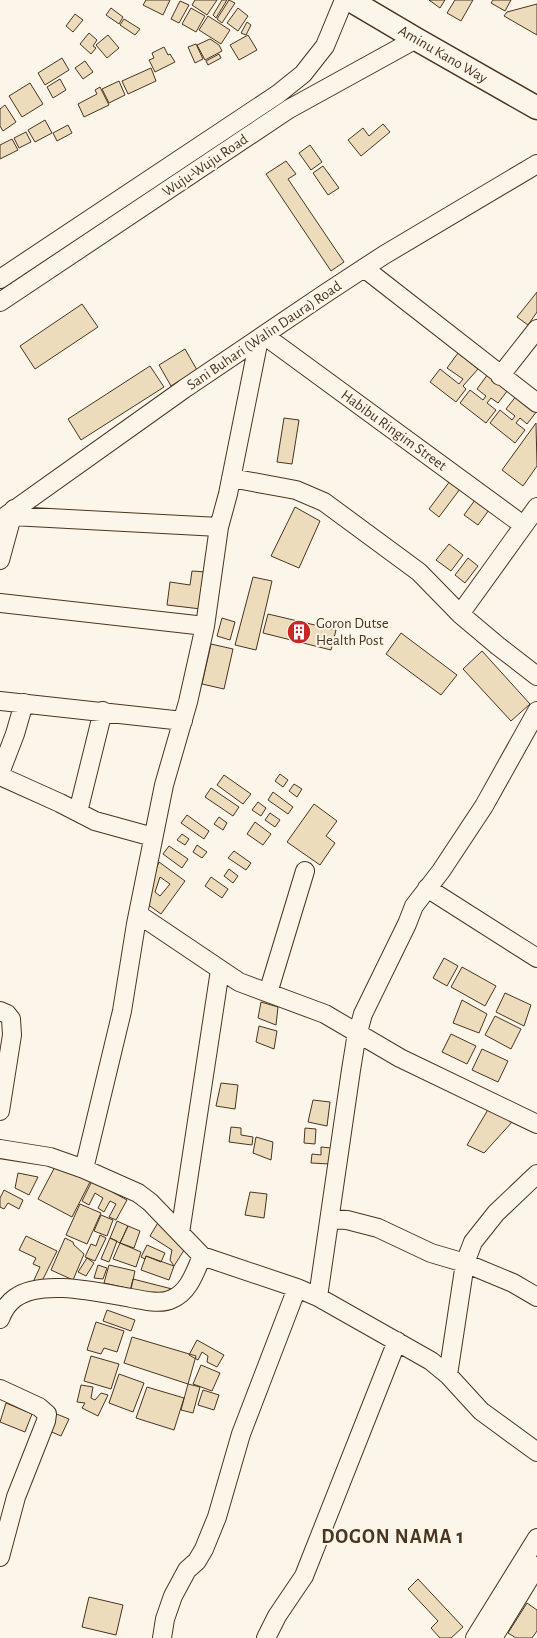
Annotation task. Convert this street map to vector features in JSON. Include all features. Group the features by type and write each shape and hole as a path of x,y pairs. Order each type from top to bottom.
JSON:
{"main road":[{"name":"Aminu Kano Way","path":"350,0 416,40 537,108"},
{"name":"Aminu Kano Way","path":"377,0 537,90"}],"street":[{"name":"Wuju-Wuju Road","path":"0,279 278,94 303,74 325,46 344,0"},
{"name":"Wuju-Wuju Road","path":"0,302 289,109 416,40"},
{"name":"Sani Buhari (Walin Daura) Road","path":"9,515 184,389 364,268 537,164"},
{"path":"364,268 537,404"},
{"path":"500,376 537,329"},
{"path":"84,1169 122,1011 138,914 164,785 183,721 205,626 219,527 232,478 262,338"},
{"name":"Habibu Ringim Street","path":"262,338 523,525"},
{"path":"232,478 296,490 324,502 419,572 460,614 537,676"},
{"path":"460,614 537,507"},
{"path":"0,560 9,515 219,527"},
{"path":"0,603 205,626"},
{"path":"0,701 183,721"},
{"path":"24,703 0,775 95,821 153,837"},
{"path":"78,812 103,711"},
{"path":"318,1297 351,1070 363,1014 414,906 441,871 484,806 537,711"},
{"path":"268,993 305,870"},
{"path":"427,888 537,958"},
{"path":"138,914 239,982 325,1014 400,1058 537,1124"},
{"path":"180,1233 220,970"},
{"path":"0,1011 7,1014 11,1019 12,1035 0,1111"},
{"path":"0,1149 50,1157 138,1192 202,1256 318,1297 397,1341 431,1361 448,1375 480,1411 537,1452"},
{"path":"448,1375 465,1263 473,1242 496,1213 537,1174"},
{"path":"330,1219 347,1220 378,1228 431,1253 465,1263 513,1283 537,1297"},
{"path":"0,1319 4,1309 15,1297 29,1291 49,1288 77,1289 152,1302 171,1300 184,1292 202,1256"},
{"path":"162,1638 165,1619 174,1596 187,1570 197,1561 204,1549 216,1517 241,1434 297,1288"},
{"path":"266,1638 277,1616 304,1576 397,1341"},
{"path":"0,1389 39,1407 47,1414 46,1421 16,1497 0,1557"},
{"path":"475,1638 537,1538"},
{"path":"493,1638 537,1566"}],"building":[{"path":"146,0 170,0 163,15 143,5"},
{"path":"195,0 217,0 207,15 192,5"},
{"path":"222,0 227,0 216,18 213,15"},
{"path":"229,0 235,3 222,23 217,19"},
{"path":"429,0 445,0 440,8"},
{"path":"455,0 473,0 461,21 447,13"},
{"path":"493,0 511,0 505,11 491,3"},
{"path":"180,1 189,5 179,23 171,19"},
{"path":"537,4 537,35 504,16 507,12"},
{"path":"111,8 123,17 119,24 106,15"},
{"path":"191,8 205,16 196,32 182,24"},
{"path":"238,8 248,16 238,31 227,23"},
{"path":"75,14 83,20 73,32 66,26"},
{"path":"208,16 230,30 221,44 199,30"},
{"path":"124,19 140,29 135,35 120,25"},
{"path":"247,22 251,25 246,35 241,33"},
{"path":"89,33 97,40 93,46 96,48 91,54 80,44"},
{"path":"108,35 119,48 107,58 96,45"},
{"path":"248,35 257,50 239,60 230,45"},
{"path":"210,39 219,45 222,51 205,60 197,45"},
{"path":"196,44 203,59 195,63 188,47"},
{"path":"164,47 168,55 170,54 175,62 155,72 149,60 154,58 152,53"},
{"path":"219,54 221,58 208,65 206,61"},
{"path":"62,58 69,70 45,85 38,73"},
{"path":"85,61 93,72 83,79 75,68"},
{"path":"151,68 156,81 128,94 122,81"},
{"path":"60,79 66,90 53,98 47,87"},
{"path":"119,81 125,95 109,103 102,89"},
{"path":"30,83 43,104 22,117 9,96"},
{"path":"100,87 109,105 84,117 78,104 97,94 95,90"},
{"path":"5,105 16,122 3,131 0,126 0,109"},
{"path":"45,120 52,133 35,142 28,130"},
{"path":"383,124 390,132 361,156 348,140 363,128 369,136"},
{"path":"68,125 72,133 57,141 53,133"},
{"path":"26,132 31,142 19,148 14,138"},
{"path":"12,139 18,150 0,159 0,145"},
{"path":"310,145 322,162 311,170 299,153"},
{"path":"286,161 296,174 288,179 344,262 331,271 266,174"},
{"path":"323,166 339,188 328,195 313,173"},
{"path":"537,292 537,312 528,325 517,317"},
{"path":"82,304 98,327 35,369 20,346"},
{"path":"185,349 197,370 171,386 159,365"},
{"path":"458,353 478,369 463,386 466,389 456,402 430,382 440,369 459,384 463,379 447,368"},
{"path":"150,366 164,387 81,440 68,419"},
{"path":"488,374 508,390 498,403 491,398 487,403 496,410 486,423 460,403 470,390 483,400 486,396 477,389"},
{"path":"517,395 537,411 527,424 520,418 516,423 525,430 515,443 490,423 500,410 512,420 515,416 506,409"},
{"path":"284,418 299,420 292,464 277,462"},
{"path":"536,423 537,466 523,486 502,470"},
{"path":"450,481 460,489 439,517 429,509"},
{"path":"475,500 489,510 478,525 464,515"},
{"path":"295,507 320,521 299,568 271,556"},
{"path":"449,544 463,555 451,571 436,560"},
{"path":"468,558 478,566 465,583 455,575"},
{"path":"192,571 206,572 201,609 167,605 170,582 190,585"},
{"path":"253,577 272,581 256,650 235,645"},
{"name":"Goron Dutse Health Post","path":"268,614 336,630 331,650 263,633"},
{"path":"222,618 235,622 230,640 217,636"},
{"path":"401,633 457,675 441,695 386,654"},
{"path":"211,644 233,649 224,689 202,684"},
{"path":"482,651 530,704 511,721 463,669"},
{"path":"280,774 288,780 283,787 275,781"},
{"path":"224,775 251,794 243,804 217,785"},
{"path":"294,784 302,789 297,797 289,791"},
{"path":"211,788 239,807 233,816 205,797"},
{"path":"273,792 293,807 288,814 268,800"},
{"path":"258,802 266,808 261,816 252,810"},
{"path":"314,804 337,821 326,836 335,843 320,865 287,842"},
{"path":"270,813 280,820 275,827 265,820"},
{"path":"187,815 209,831 204,839 181,823"},
{"path":"219,817 227,823 223,830 214,824"},
{"path":"255,822 271,834 263,845 247,834"},
{"path":"182,834 189,839 185,845 177,840"},
{"path":"197,845 207,852 202,858 193,852"},
{"path":"169,846 188,859 182,868 163,854"},
{"path":"234,851 251,863 246,870 228,858"},
{"path":"159,862 185,881 161,914 143,901","holes":["160,877 170,884 160,896 155,892"]},
{"path":"229,869 238,876 233,883 224,876"},
{"path":"211,877 228,889 222,898 205,886"},
{"path":"444,958 458,966 447,986 433,978"},
{"path":"462,967 496,986 485,1006 451,987"},
{"path":"505,993 531,1005 524,1026 496,1012"},
{"path":"462,1000 487,1014 479,1033 453,1023"},
{"path":"261,1002 278,1007 276,1025 258,1018"},
{"path":"495,1016 521,1029 511,1049 485,1035"},
{"path":"259,1026 277,1031 274,1049 256,1042"},
{"path":"451,1034 476,1046 467,1064 442,1052"},
{"path":"482,1049 508,1061 498,1082 472,1070"},
{"path":"221,1083 238,1085 235,1109 216,1106"},
{"path":"313,1100 330,1102 327,1126 308,1122"},
{"path":"489,1108 513,1121 484,1153 467,1145"},
{"path":"231,1127 241,1128 241,1135 253,1137 252,1145 229,1142"},
{"path":"305,1128 316,1129 315,1144 304,1143"},
{"path":"256,1137 273,1142 271,1160 253,1153"},
{"path":"321,1147 331,1148 330,1164 311,1163 312,1154 321,1155"},
{"path":"57,1163 91,1180 72,1217 38,1199"},
{"path":"18,1173 38,1177 29,1195 15,1188"},
{"path":"92,1181 127,1200 116,1220 109,1217 116,1204 110,1201 104,1212 98,1208 103,1198 95,1193 89,1205 82,1201"},
{"path":"4,1190 23,1200 19,1209 8,1203 4,1209 0,1207 0,1198"},
{"path":"250,1192 267,1194 264,1218 245,1215"},
{"path":"80,1204 101,1213 87,1244 66,1235"},
{"path":"101,1215 113,1220 107,1236 94,1231"},
{"path":"117,1221 128,1226 120,1243 110,1238"},
{"path":"159,1221 188,1244 174,1266 170,1260 172,1250 150,1236"},
{"path":"128,1226 140,1231 134,1248 120,1243"},
{"path":"100,1235 106,1238 95,1261 85,1257 91,1244 96,1246"},
{"path":"26,1236 57,1251 41,1283 34,1280 40,1267 33,1264 36,1258 19,1250"},
{"path":"65,1238 73,1242 84,1254 73,1280 51,1270"},
{"path":"110,1238 117,1241 109,1262 101,1259"},
{"path":"120,1243 141,1252 136,1267 113,1259"},
{"path":"147,1245 165,1253 161,1262 146,1256 145,1259 141,1257"},
{"path":"146,1256 174,1266 169,1280 141,1270"},
{"path":"87,1258 94,1263 86,1276 78,1272"},
{"path":"98,1265 107,1268 103,1279 94,1278"},
{"path":"109,1265 135,1271 131,1289 104,1283"},
{"path":"133,1279 172,1289 165,1299 130,1291"},
{"path":"107,1310 135,1320 131,1331 103,1321"},
{"path":"96,1322 124,1331 117,1352 104,1348 101,1354 87,1350"},
{"path":"132,1337 196,1356 188,1384 124,1363"},
{"path":"197,1340 224,1355 217,1367 207,1362 208,1356 202,1352 198,1360 189,1355"},
{"path":"91,1356 119,1364 111,1389 84,1381"},
{"path":"201,1365 220,1373 212,1391 193,1384"},
{"path":"119,1374 144,1383 133,1412 109,1403"},
{"path":"188,1384 200,1387 193,1413 181,1410"},
{"path":"81,1385 93,1387 91,1398 95,1400 101,1393 108,1395 98,1416 82,1408 85,1403 77,1402"},
{"path":"147,1387 184,1398 174,1430 136,1418"},
{"path":"203,1390 219,1395 214,1410 198,1405"},
{"path":"6,1403 32,1414 25,1432 0,1422"},
{"path":"54,1413 69,1419 61,1436 47,1430"},
{"path":"418,1579 463,1627 451,1638 440,1638 431,1628 438,1621 408,1589"},
{"path":"89,1597 123,1605 116,1635 82,1627"},
{"path":"527,1603 537,1610 537,1631 532,1638 516,1638 508,1633"}],"place":[{"name":"Goron Dutse Health Post","path":"299,632"}],"district":[{"name":"DOGON NAMA 1","path":"393,1536"}]}
